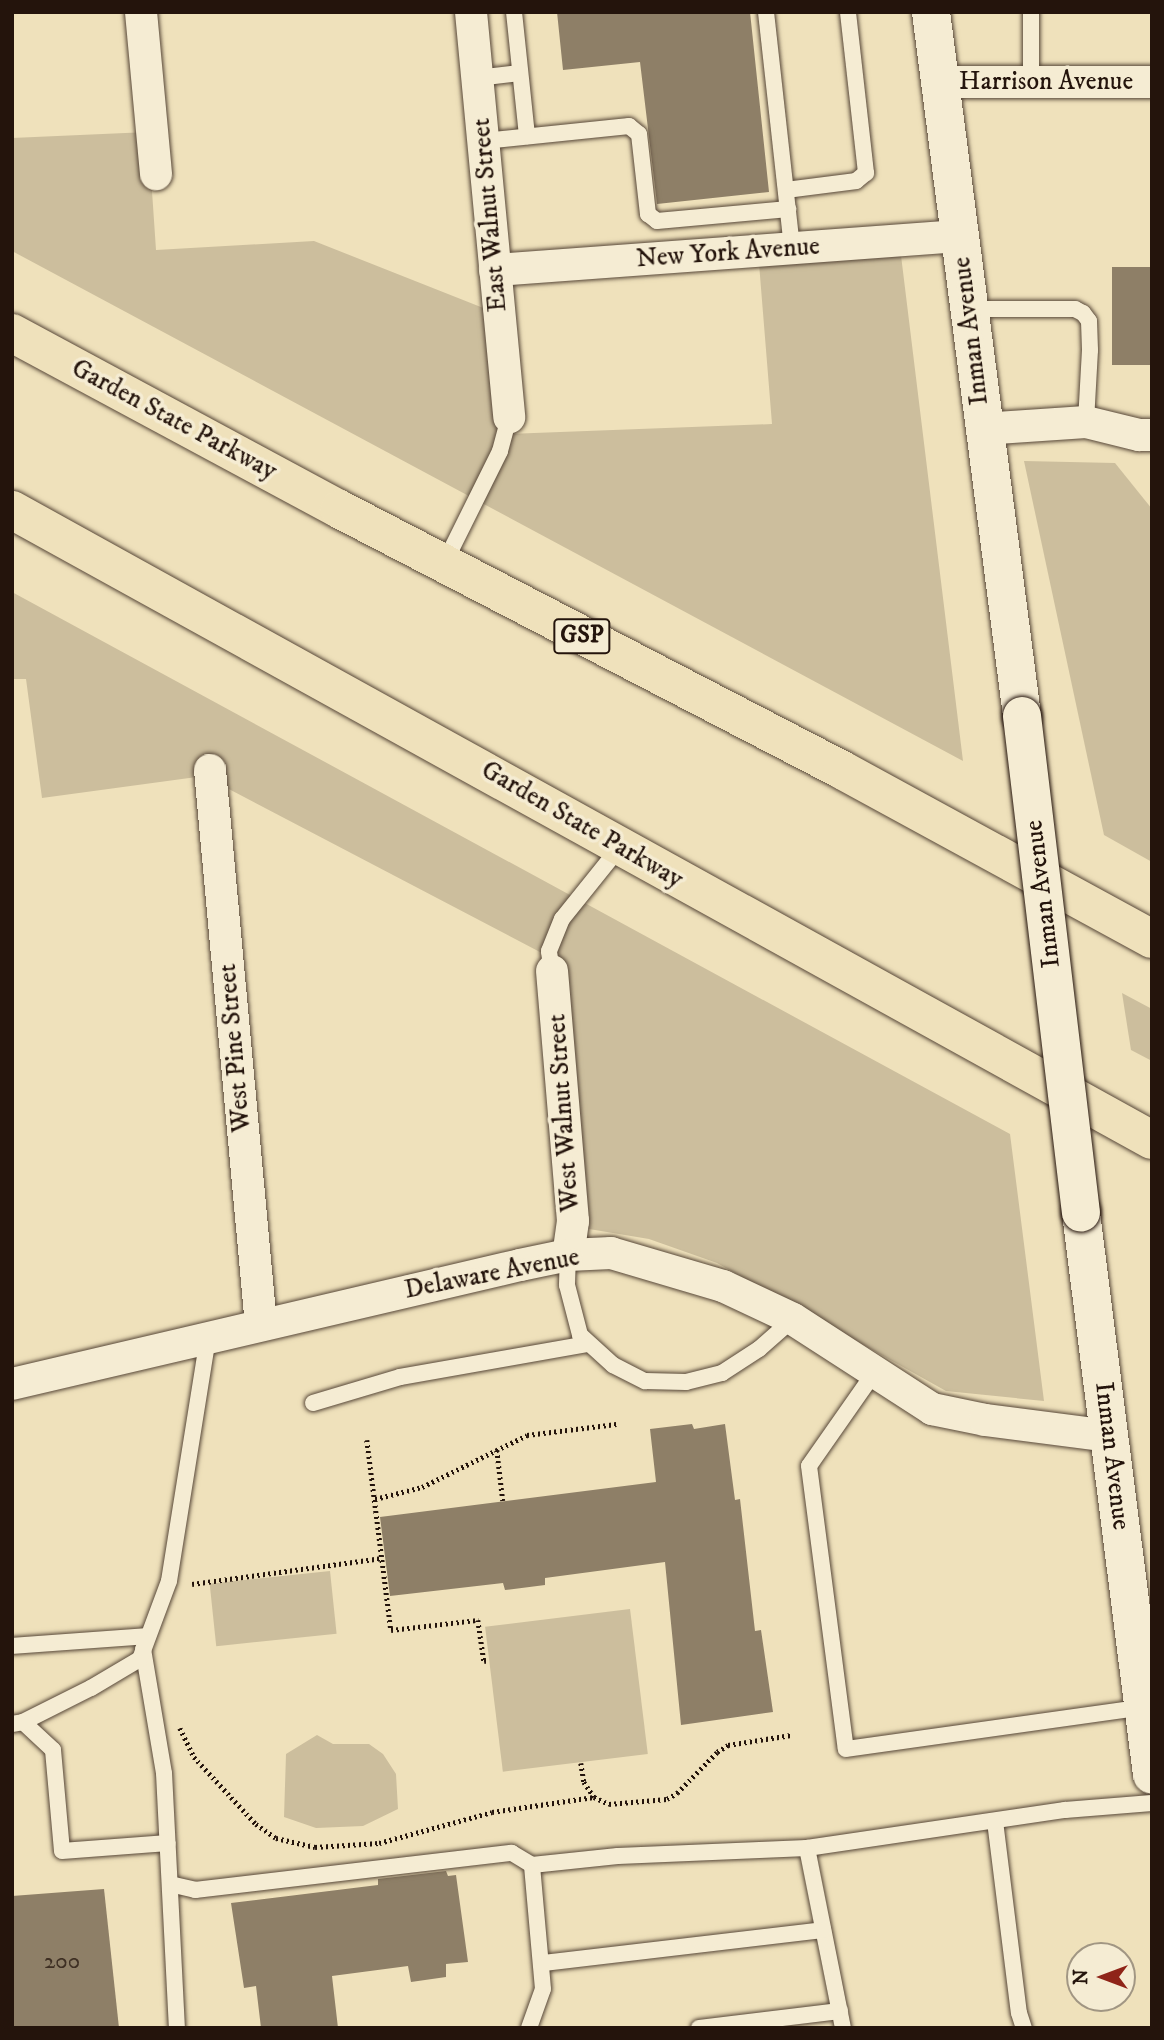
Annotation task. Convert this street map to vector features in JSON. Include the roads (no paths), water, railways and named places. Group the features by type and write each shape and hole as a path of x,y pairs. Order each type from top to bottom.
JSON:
{"highway":[{"name":"Garden State Parkway","path":"12,333 444,564 842,770 1152,939"},
{"name":"Garden State Parkway","path":"12,510 541,799 619,848 1152,1140"}],"main road":[{"name":"Inman Avenue","path":"931,12 982,429 1022,716 1081,1213 1147,1706 1152,1775"}],"street":[{"path":"141,12 156,174"},
{"name":"East Walnut Street","path":"471,12 509,417"},
{"name":"Harrison Avenue","path":"940,82 1152,82"},
{"name":"New York Avenue","path":"495,270 960,236"},
{"path":"982,429 1086,422 1147,441"},
{"name":"West Pine Street","path":"210,770 261,1325"},
{"name":"West Walnut Street","path":"552,971 573,1221 568,1255"},
{"name":"Delaware Avenue","path":"12,1384 568,1255 611,1253 723,1286 793,1319 932,1409 985,1420 1110,1436"}],"lane":[{"path":"514,12 527,136"},
{"path":"766,12 792,248"},
{"path":"786,190 856,181 866,173 848,12"},
{"path":"1031,12 1031,82"},
{"path":"477,78 520,73"},
{"path":"484,141 629,126 639,134 648,214 657,222 788,209"},
{"path":"969,309 1076,309 1083,313 1089,321 1090,350 1086,422"},
{"path":"444,564 500,451 509,417"},
{"path":"552,971 549,951 562,919 619,848"},
{"path":"568,1255 567,1285 580,1335 613,1365 637,1378 668,1383 686,1382 723,1373 759,1349 793,1319"},
{"path":"168,1843 62,1851 53,1750 18,1723 140,1659 169,1581 208,1337"},
{"path":"313,1403 400,1377 588,1344"},
{"path":"874,1373 809,1466 846,1749 1147,1706"},
{"path":"12,1646 146,1642"},
{"path":"146,1642 164,1773 177,2028"},
{"path":"170,1884 195,1890 512,1853 533,1866 618,1856 807,1848 1065,1810 1152,1803"},
{"path":"995,1821 1019,2013 1024,2028"},
{"path":"699,2028 841,2020 807,1848"},
{"path":"529,2028 543,1989 543,1963 533,1866"},
{"path":"543,1963 823,1930"}]}
